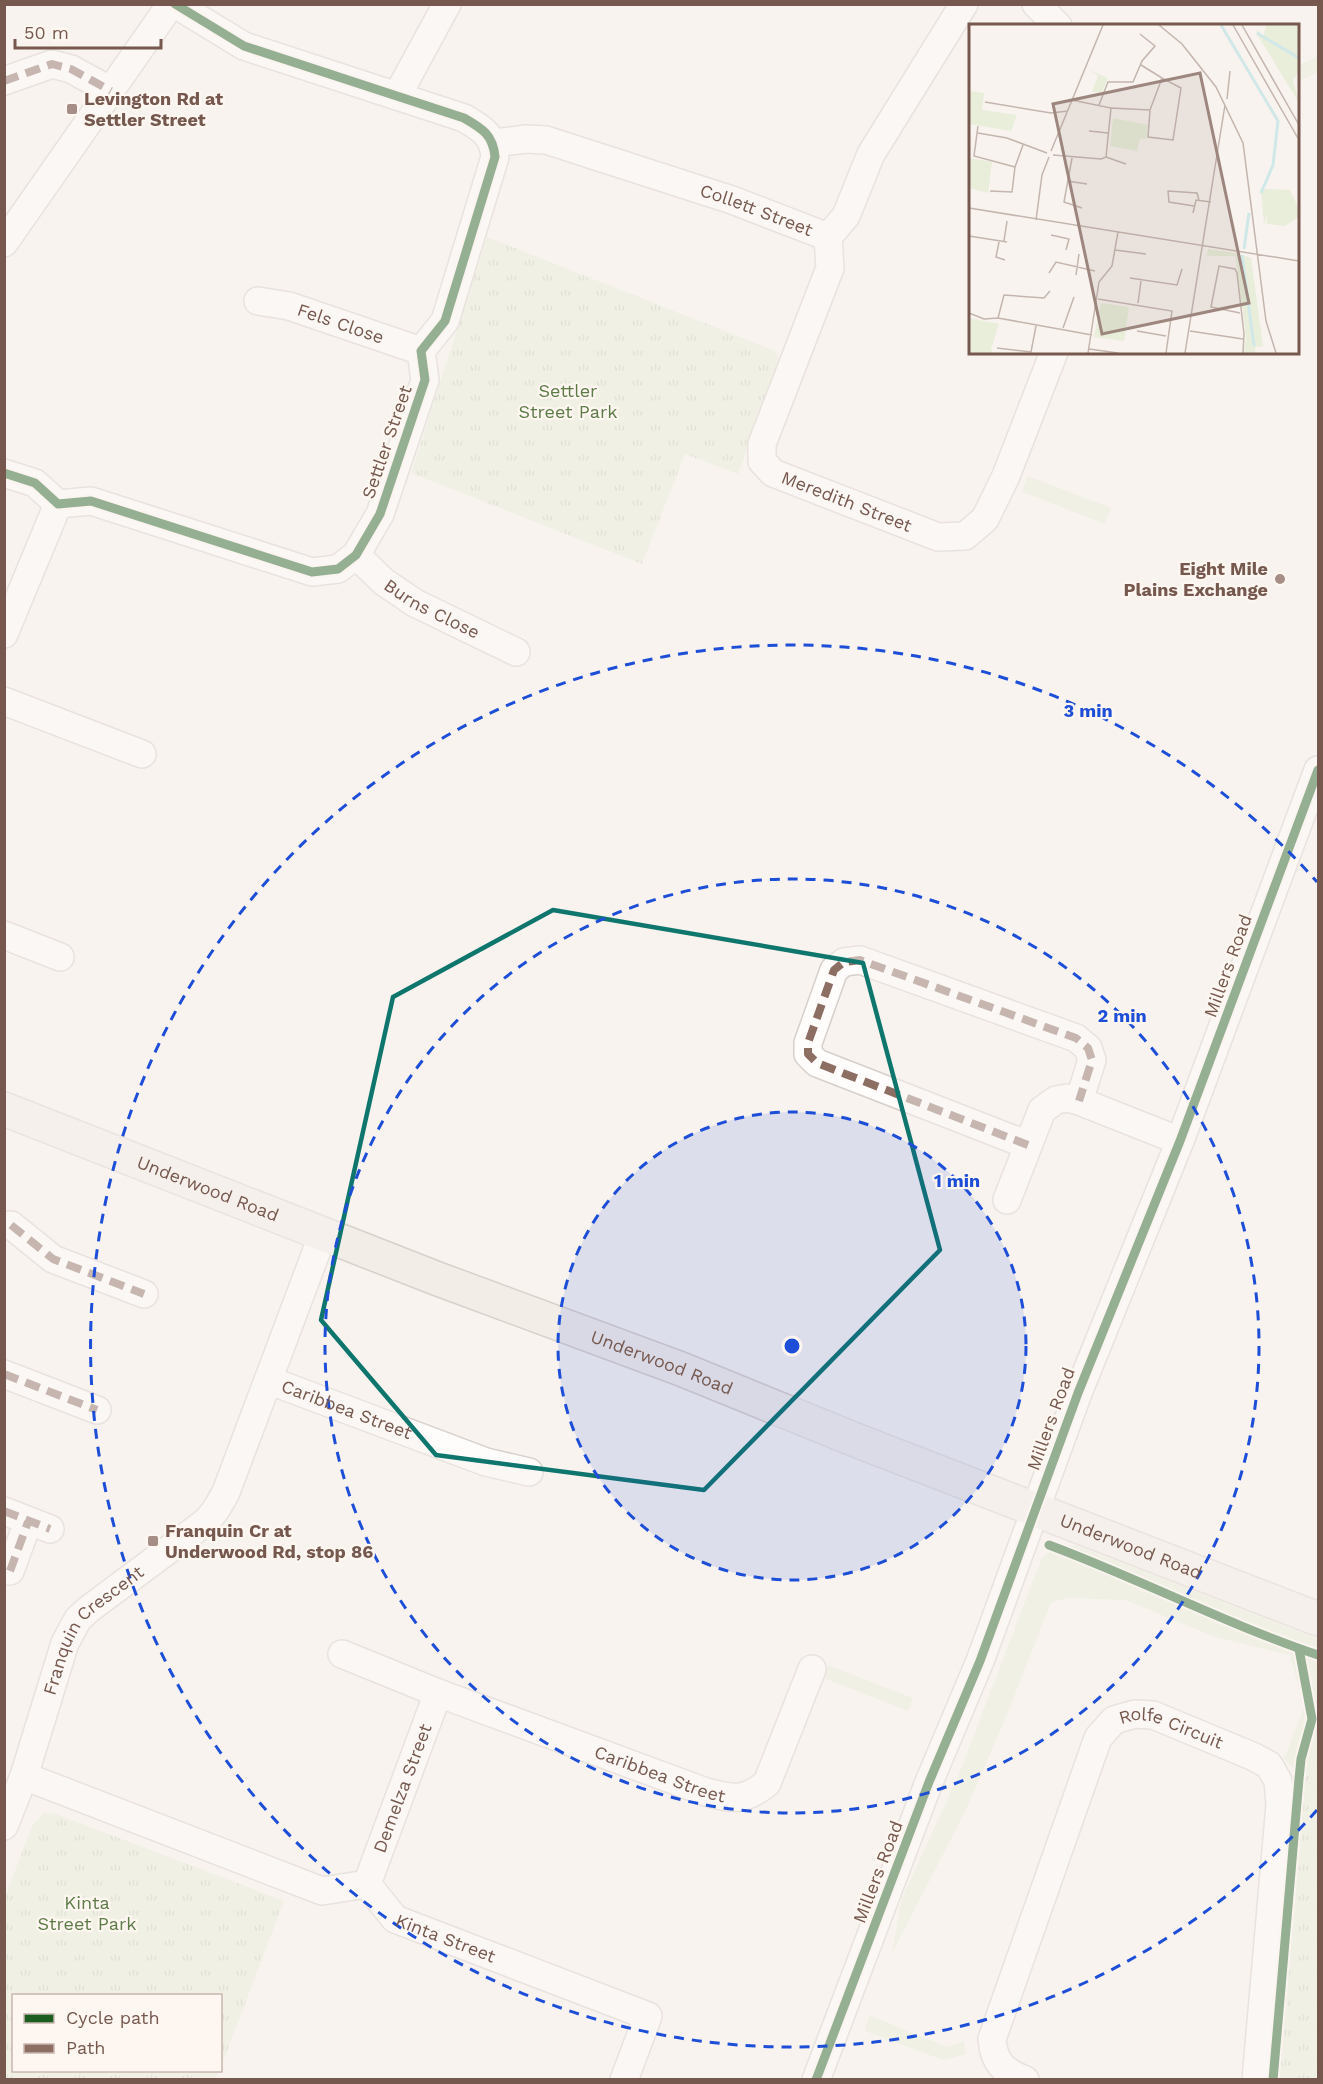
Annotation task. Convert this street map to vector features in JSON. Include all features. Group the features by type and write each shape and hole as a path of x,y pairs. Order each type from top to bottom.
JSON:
{"main road":[{"name":"Underwood Road","path":"4,1109 323,1234 681,1369 858,1441 1318,1619"}],"street":[{"path":"4,243 171,4"},
{"path":"175,4 244,46 465,118 482,128 494,143 495,157 445,321 421,351"},
{"path":"397,96 447,4"},
{"name":"Collett Street","path":"494,143 526,139 546,140 732,200 828,237 846,216 871,154 964,4"},
{"path":"1036,4 1056,24"},
{"path":"4,81 52,64 71,69 111,91"},
{"name":"Meredith Street","path":"828,237 830,267 762,444 762,461 773,473 938,537 965,536 985,519 1006,476 1053,354"},
{"name":"Fels Close","path":"258,301 289,306 421,351"},
{"name":"Settler Street","path":"58,504 91,501 312,572 338,569 356,555 380,514 425,380 421,351"},
{"path":"4,473 35,483 58,504 4,634"},
{"name":"Burns Close","path":"356,555 384,582 415,603 516,652"},
{"path":"4,701 142,754"},
{"name":"Millers Road","path":"816,2079 929,1782 980,1661 1078,1393 1180,1141 1318,770"},
{"path":"4,935 60,957"},
{"path":"1028,1145 817,1063 808,1054 808,1043 834,970 844,962 860,960 1076,1038 1088,1048 1092,1060 1079,1101"},
{"path":"1007,1200 1042,1110 1056,1100 1067,1098 1079,1101 1180,1141"},
{"path":"11,1225 53,1259 144,1294"},
{"name":"Franquin Crescent","path":"4,1826 24,1776 71,1630 78,1619 212,1516 226,1492 323,1234"},
{"path":"4,1374 97,1410"},
{"name":"Caribbea Street","path":"268,1380 486,1462 528,1472"},
{"path":"10,1571 28,1521"},
{"name":"Caribbea Street","path":"342,1654 438,1693 706,1792 733,1799 753,1794 767,1783 812,1669"},
{"name":"Demelza Street","path":"367,1884 438,1693"},
{"name":"Rolfe Circuit","path":"1025,2079 999,2065 993,2053 992,2039 1098,1738 1114,1720 1135,1714 1153,1715 1252,1756 1269,1765 1278,1781 1280,1805 1256,2079"},
{"path":"24,1776 322,1891 367,1884"},
{"name":"Kinta Street","path":"367,1884 395,1919 648,2016 624,2079"}],"highlighted area":[{"path":"553,910 863,963 940,1250 704,1490 436,1455 321,1320 393,997"}],"green space":[{"path":"1318,56 1318,72 1299,82 1299,66"},
{"name":"Settler Street Park","path":"487,237 773,350 781,362 738,474 685,454 642,564 411,473"},
{"path":"1028,476 1111,508 1105,524 1022,492"},
{"path":"1075,1545 1298,1631 1315,1716 1306,1752 1296,1771 1283,1758 1304,1707 1290,1655 1215,1637 1125,1600 1066,1598 1051,1603 1004,1722 965,1812 892,1953 901,1901 959,1774 1042,1557 1051,1551"},
{"path":"1298,1631 1318,1639 1318,2079 1269,2080 1296,1771 1306,1752 1315,1716"},
{"path":"828,1665 913,1698 908,1711 823,1678"},
{"name":"Kinta Street Park","path":"44,1813 56,1814 284,1901 222,2064 222,1994 12,1994 12,2072 219,2072 216,2078 218,2079 5,2079 5,1897 32,1826"},
{"path":"869,2015 947,2047 964,2041 966,2054 943,2060 865,2031"}],"marked path":[{"path":"4,81 52,64 71,69 111,91"},
{"path":"1028,1145 817,1063 808,1054 808,1043 834,970 844,962 860,960 1076,1038 1088,1048 1092,1060 1079,1101"},
{"path":"11,1225 53,1259 144,1294"},
{"path":"4,1374 97,1410"},
{"path":"4,1511 50,1529"},
{"path":"10,1571 28,1522"}],"cycle path":[{"path":"4,473 35,483 58,504 91,501 312,572 338,569 356,555 380,514 425,380 421,351 445,321 495,157 492,143 482,129 464,118 244,46 175,4"},
{"path":"816,2080 929,1782 980,1661 1078,1393 1180,1141 1318,770"},
{"path":"1049,1545 1250,1630 1318,1655"},
{"path":"1273,2080 1301,1759 1312,1719 1299,1649"}],"place":[{"name":"Levington Rd at Settler Street","path":"72,109"},
{"name":"Eight Mile Plains Exchange","path":"1280,579"},
{"name":"Franquin Cr at Underwood Rd, stop 86","path":"153,1541"}]}
